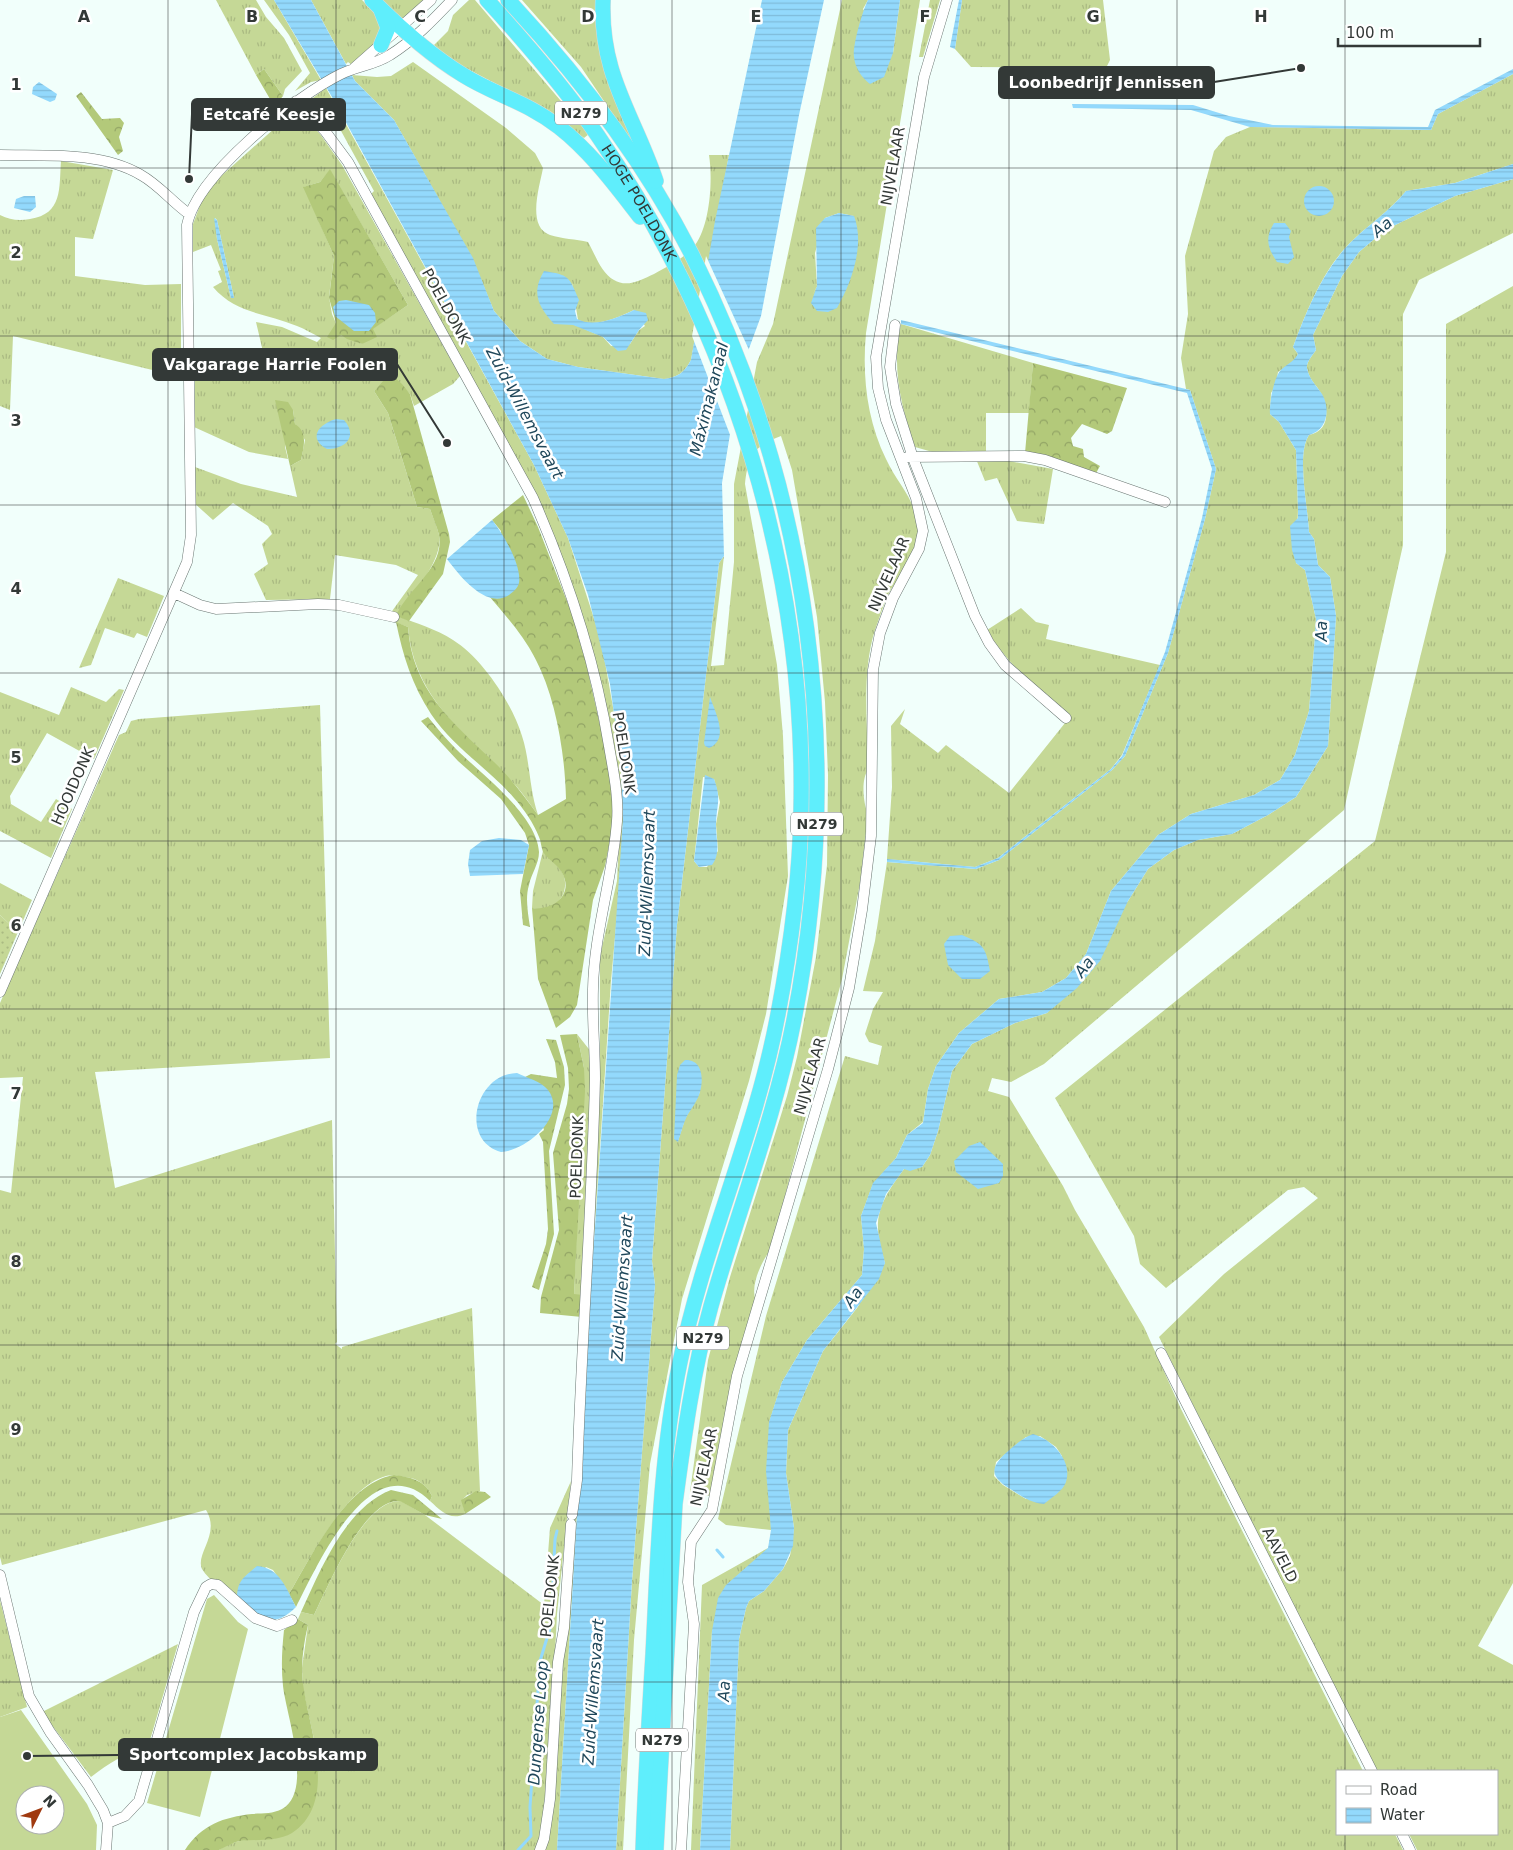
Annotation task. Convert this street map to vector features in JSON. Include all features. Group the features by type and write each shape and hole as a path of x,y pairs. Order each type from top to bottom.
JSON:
{"highway":[{"name":"HOGE POELDONK","path":"487,0 536,55 595,131 660,238 713,350 743,434 769,522 790,627 798,703 801,787 798,881 777,1020 762,1086 694,1306 680,1363 666,1462 654,1635 643,1850"},
{"name":"HOGE POELDONK","path":"508,0 578,82 623,143 663,204 690,251 716,308 750,392 775,468 798,569 812,683 817,776 813,887 793,1022 777,1089 710,1309 695,1375 675,1504 656,1850"},
{"name":"N279","path":"603,0 604,35 608,64 628,116 651,166 663,204"},
{"name":"N279","path":"375,2 414,38 463,75 525,104 560,128 601,168 642,221 660,238"},
{"name":"N279","path":"375,2 388,23 388,34 381,44"}],"street":[{"path":"354,69 431,0"},
{"path":"394,617 339,605 318,604 216,609 200,605 174,593 187,562 191,535 187,225 189,214 209,181 274,119 296,101 323,84 354,69 388,56 414,38 452,0"},
{"name":"NIJVELAAR","path":"681,1850 694,1621 688,1582 691,1542 712,1510 737,1376 828,1069 849,988 862,910 871,836 873,670 880,634 893,598 919,549 923,531 916,498 886,420 878,388 876,358 924,77 947,0"},
{"name":"POELDONK","path":"296,101 325,131 348,162 533,498 553,544 587,645 606,725 613,768 617,819 607,895 595,954 593,990 595,1078 577,1480 564,1628 558,1662 550,1799 544,1839 540,1850"},
{"path":"0,156 81,158 118,165 141,175 189,214"},
{"path":"895,325 890,367 896,404 912,458 942,529 975,616 989,643 1005,664 1066,718"},
{"path":"899,456 912,458 955,455 1024,456 1045,460 1165,502"},
{"name":"NIJVELAAR","path":"923,531 942,529"},
{"name":"HOOIDONK","path":"0,992 174,593"},
{"name":"AAVELD","path":"1161,1352 1371,1770"},
{"path":"0,1575 29,1696 50,1732 88,1785 108,1823 106,1850"},
{"path":"108,1823 125,1816 139,1801 194,1612 206,1587 211,1584 218,1585 255,1618 277,1626 292,1620"},
{"path":"1402,1835 1410,1850"}],"green space":[{"path":"216,0 256,0 266,17 284,38 302,71 285,89 283,96 264,69 256,75"},
{"path":"264,0 274,0 321,80 311,82 295,91 310,73 289,35"},
{"path":"311,0 362,0 381,19 381,39 352,65 348,62 346,64"},
{"path":"381,0 424,0 402,22"},
{"path":"469,0 475,0 589,134 584,138 543,108 452,61 434,45 448,31 453,15"},
{"path":"522,0 602,0 635,147 581,67"},
{"path":"842,0 868,0 863,9 893,53 900,0 920,0 866,333 865,349 867,398 874,429 886,459 911,501 917,519 917,539 908,564 886,599 871,647 867,682 868,770 864,779 865,804 868,814 860,883 842,979 771,1249 756,1279 755,1298 710,1496 690,1492 708,1360 730,1277 787,1096 797,1057 816,957 827,865 828,775 825,702 817,617 792,470 781,436 764,444 754,453 746,474 745,484 777,665 783,736 788,876 766,1014 749,1081 682,1299 650,1464 634,1640 623,1850 616,1850 632,1581 655,1285 652,1261 677,925 719,563 724,556 711,666 724,665 734,562 734,484 757,362 773,324","holes":["839,213 854,216 817,286 815,253 825,218","703,777 714,779 720,802 716,824 718,851 707,867 699,867 694,861","677,1075 700,1092 685,1119 678,1141"]},
{"path":"930,0 940,0 923,57 919,57"},
{"path":"962,0 1103,0 1110,60 1107,66 1098,68 971,67 955,49"},
{"path":"413,62 506,128 535,153 543,168 536,205 538,224 543,231 550,235 588,242 605,273 619,282 629,283 644,279 670,265 691,250 700,236 707,214 711,177 709,155 729,155 691,360 683,371 677,376 664,379 578,367 547,359 520,341 494,311 472,258 394,120 355,81 352,75 391,76","holes":["572,283 578,320 591,323 598,322 613,319 634,310 645,326 639,330 630,344 611,346 603,337 573,324"]},
{"path":"264,69 283,96 271,110 268,104 270,99 256,75"},
{"path":"1513,74 1513,164 1455,183 1406,191 1393,205 1357,236 1340,254 1323,278 1293,347 1298,354 1294,362 1278,372 1276,385 1271,393 1270,414 1279,422 1296,450 1298,509 1296,563 1305,570 1316,619 1309,711 1295,755 1280,780 1254,795 1191,814 1158,835 1111,891 1086,954 1066,978 1042,992 999,999 959,1033 936,1066 928,1089 923,1122 907,1135 896,1158 873,1184 861,1216 864,1249 862,1275 807,1340 782,1382 769,1423 771,1530 726,1525 718,1519 766,1316 845,1056 878,1065 882,1046 869,1042 865,1034 873,1009 883,992 863,991 875,941 887,862 976,869 999,860 1112,770 1125,756 1168,653 1205,519 1216,469 1190,390 1186,389 1181,358 1188,314 1185,256 1214,151 1226,137 1250,127 1431,130 1438,114"},
{"path":"326,88 534,465 568,538 601,640 616,724 621,767 623,819 620,882 611,981 588,1329 557,1850 543,1850 553,1800 586,1329 600,1080 600,956 617,881 620,819 616,768 555,543 371,194 374,191 335,120 326,125 328,122 316,103 305,107 305,104"},
{"path":"81,92 102,119 120,118 124,123 119,137 123,151 118,155 76,96"},
{"path":"296,109 320,134 342,165 460,376 453,384 414,406 410,394 390,374 374,391 388,413 417,507 430,509 439,535 437,555 432,566 397,616 433,629 453,640 475,658 495,682 511,710 522,736 538,815 517,787 464,734 433,697 421,677 413,653 408,627 389,620 390,614 418,575 396,565 335,555 330,599 266,600 254,574 268,564 262,544 272,534 268,526 233,503 213,520 193,502 195,467 241,484 297,497 290,466 301,460 305,440 295,424 293,410 285,447 288,459 249,452 194,427 195,381 268,373 256,322 282,327 317,342 321,338 297,326 252,312 231,303 213,287 222,282 218,271 221,270 211,245 193,252 193,224 202,200 219,178","holes":["330,170 408,305 372,329 362,344 341,335 332,314 329,297 334,256 304,187 320,182","215,218 217,220 234,298 231,298 217,239"]},
{"path":"61,161 113,170 93,239 75,237 75,276 145,285 181,284 181,377 13,336 10,410 0,406 0,215 22,220 41,216 48,212 54,206 57,198"},
{"path":"330,169 408,305 373,329 377,337 362,344 341,335 333,340 327,337 336,323 329,298 334,256 303,187 320,182"},
{"path":"1513,179 1513,233 1419,280 1403,314 1403,545 1344,810 1044,1064 1011,1082 992,1078 988,1091 1009,1097 1063,1186 1075,1210 1144,1327 1181,1409 1362,1770 1336,1770 1336,1835 1396,1835 1403,1850 730,1850 739,1639 749,1601 764,1591 783,1569 790,1556 794,1528 786,1473 788,1430 823,1351 857,1308 885,1263 878,1235 879,1213 888,1192 904,1169 922,1167 930,1155 938,1131 952,1071 972,1044 1015,1023 1047,1013 1128,901 1148,869 1174,850 1198,840 1232,834 1268,815 1296,797 1328,746 1336,616 1330,577 1318,565 1314,539 1309,532 1303,468 1305,444 1309,435 1320,430 1323,426 1326,410 1322,394 1310,377 1307,366 1316,350 1313,335 1342,276 1359,252 1385,230 1455,196","holes":["1040,1436 1056,1447 1062,1456 1026,1499 1003,1485 994,1476 996,1462 1026,1437"]},
{"path":"1513,286 1513,1583 1478,1646 1513,1665 1513,1850 1417,1850 1410,1835 1498,1835 1498,1770 1376,1770 1159,1337 1224,1274 1318,1198 1304,1187 1288,1190 1166,1288 1140,1264 1134,1236 1055,1098 1375,841 1446,552 1446,324"},
{"path":"901,324 1033,363 1029,413 986,413 986,452 936,453 915,447 902,401 897,371 898,340"},
{"path":"1033,363 1127,388 1112,431 1107,434 1082,424 1071,438 1073,446 1083,449 1084,457 1100,466 1095,475 1025,453"},
{"path":"390,373 410,394 450,542 443,574 409,621 396,616 401,606 431,568 439,547 439,535 430,509 417,507 388,413 374,391"},
{"path":"275,400 288,402 293,410 295,424 302,431 303,435 304,445 301,460 290,466"},
{"path":"976,459 998,459 1053,469 1044,524 1017,521 997,478 985,481"},
{"path":"523,495 538,527 572,614 586,663 607,756 615,815 605,866 593,900 577,1005 570,1017 556,1028 538,979 532,908 548,907 560,899 566,886 565,879 559,868 543,852 540,839 534,827 518,802 450,737 431,714 418,692 409,670 396,622 408,627 411,649 417,668 436,702 449,718 506,774 538,815 566,799 564,764 558,727 549,691 535,658 525,641 489,596 496,598 501,531 492,520"},
{"path":"118,578 164,596 147,637 137,633 134,638 105,628 91,665 79,668"},
{"path":"1021,608 1036,622 1049,625 1046,639 1160,665 1122,755 1111,769 998,858 975,867 887,859 892,787 891,726 905,709 900,724 938,753 946,745 1009,793 1069,718 1014,666 987,630"},
{"path":"71,687 106,702 119,689 124,690 94,759 47,733 10,796 11,804 41,822 56,799 72,809 51,858 0,831 0,692 59,715"},
{"path":"320,705 330,1058 95,1072 115,1188 332,1120 337,1342 335,1344 342,1349 342,1347 472,1308 480,1491 467,1495 462,1500 465,1514 450,1516 430,1501 432,1496 427,1489 414,1479 401,1476 386,1476 371,1483 357,1494 330,1526 289,1594 273,1570 266,1567 237,1599 209,1578 202,1569 201,1563 211,1527 206,1510 2,1565 0,1557 0,1190 11,1193 23,1077 0,1078 0,1003 119,735 126,732 131,721"},
{"path":"428,717 452,745 518,809 536,838 539,856 527,895 530,927 523,925 520,891 529,845 525,833 501,799 458,761 421,721"},
{"path":"543,851 562,872 565,889 556,904 541,909 532,908 533,891"},
{"path":"0,883 32,900 18,932 0,915"},
{"path":"0,915 18,932 0,974"},
{"path":"577,1034 592,1053 583,1295 574,1295 584,1068"},
{"path":"577,1034 584,1068 585,1091 574,1294 583,1295 582,1317 540,1313 541,1297 559,1230 553,1153 567,1104 569,1089 568,1068 560,1035"},
{"path":"546,1039 556,1040 564,1067 565,1085 549,1151 554,1234 539,1290 532,1287 546,1244 548,1229 543,1142 539,1134 544,1130 525,1077 531,1074 557,1078 555,1062"},
{"path":"394,1475 411,1478 421,1483 432,1496 430,1501 408,1487 387,1487 367,1498 349,1517 332,1540 296,1607 289,1594 332,1523 361,1491 377,1481"},
{"path":"571,1481 557,1614 551,1733 541,1837 536,1850 219,1850 238,1841 274,1839 317,1753 303,1689 302,1668 308,1625 298,1619 301,1612 314,1615 349,1546 361,1528 374,1514 387,1504 401,1501 425,1515 544,1605 550,1528"},
{"path":"391,1490 413,1495 442,1519 425,1515 400,1501 387,1504 373,1514 349,1546 314,1615 301,1612 326,1559 348,1525 360,1511 375,1499"},
{"path":"476,1491 485,1492 491,1497 465,1514 461,1500"},
{"path":"768,1548 712,1631 700,1850 691,1850 702,1585"},
{"path":"214,1595 238,1622 248,1629 200,1817 147,1803 207,1599"},
{"path":"0,1600 27,1707 0,1717"},
{"path":"298,1619 308,1625 303,1649 302,1674 318,1766 318,1785 314,1804 306,1820 286,1836 273,1839 240,1841 219,1850 185,1850 198,1834 214,1824 242,1815 275,1812 282,1809 291,1800 296,1787 296,1752 283,1686 282,1658 284,1630"},
{"path":"178,1644 148,1747 118,1759 91,1777 42,1712"},
{"path":"21,1710 87,1804 97,1825 96,1850 0,1850 0,1717"}],"water":[{"path":"274,0 311,0 355,81 394,120 473,258 494,311 520,341 547,359 578,367 664,379 680,374 691,360 715,221 762,0 824,0 799,115 761,316 747,354 732,422 722,483 724,556 719,563 677,925 652,1261 655,1285 632,1581 616,1850 557,1850 588,1329 623,819 621,767 610,684 588,595 568,538 534,465 332,97"},
{"path":"868,0 900,0 893,53 884,77 870,84 857,69 854,52 858,28"},
{"path":"959,0 962,0 955,49 950,47"},
{"path":"1513,69 1513,74 1438,114 1431,130 1250,127 1191,110 1073,108 1072,104 1193,105 1229,116 1273,125 1428,127 1435,110"},
{"path":"39,82 57,94 55,100 50,102 32,94 33,87"},
{"name":"Aa","path":"1513,164 1513,179 1455,196 1385,230 1359,252 1342,276 1313,335 1316,350 1307,368 1311,379 1325,400 1327,413 1320,429 1309,435 1305,444 1303,468 1309,532 1314,539 1318,565 1330,577 1336,616 1328,746 1296,797 1268,815 1232,834 1198,840 1174,850 1148,869 1128,901 1100,961 1077,988 1047,1013 1015,1023 972,1044 952,1071 938,1131 930,1155 922,1167 910,1171 904,1169 886,1194 876,1223 885,1263 879,1279 823,1351 788,1430 786,1473 794,1528 793,1546 783,1569 764,1591 749,1601 739,1639 730,1850 700,1850 712,1631 718,1598 726,1585 768,1548 771,1530 766,1471 769,1422 782,1382 807,1340 862,1275 864,1249 861,1216 873,1183 896,1158 907,1135 923,1123 928,1089 936,1066 959,1033 999,999 1042,992 1066,978 1086,954 1111,891 1158,835 1191,814 1254,795 1280,780 1295,755 1309,711 1316,619 1305,570 1296,563 1292,550 1290,526 1298,518 1296,450 1279,422 1270,414 1271,398 1276,379 1280,371 1298,354 1293,347 1316,292 1331,266 1350,243 1406,191 1455,183"},
{"path":"1319,186 1330,190 1334,201 1330,212 1319,216 1308,212 1304,201 1308,190"},
{"path":"24,196 35,196 36,207 30,212 14,208 16,199"},
{"path":"839,213 854,216 858,239 855,263 848,287 837,308 828,312 817,311 811,303 817,286 816,228 825,218"},
{"path":"214,218 217,220 234,298 231,298"},
{"path":"1274,223 1285,223 1291,231 1289,237 1294,257 1288,264 1277,262 1269,247 1269,233"},
{"path":"544,271 559,274 570,281 579,300 575,311 577,319 591,323 606,321 634,310 646,313 648,320 626,350 618,351 603,337 573,325 554,324 540,305 538,299 538,286"},
{"path":"346,300 369,305 375,313 376,322 369,331 354,331 335,316 333,307 339,301"},
{"path":"901,320 1190,390 1216,469 1205,519 1168,653 1125,756 1112,770 999,860 976,869 887,862 887,859 975,867 998,858 1111,769 1122,756 1165,652 1202,518 1212,469 1187,393 901,324"},
{"path":"336,419 344,420 350,431 350,436 340,447 327,449 318,440 318,432 325,424"},
{"path":"492,520 511,550 519,576 519,583 516,588 509,595 500,598 491,598 474,589 447,559"},
{"path":"710,697 720,732 715,744 709,748 704,743"},
{"path":"705,775 714,779 718,792 717,851 712,865 699,867 694,861"},
{"path":"499,838 521,840 529,845 523,874 470,876 468,864 470,850 482,841"},
{"path":"962,935 975,941 985,952 990,971 980,979 962,979 948,965 944,944 950,936"},
{"path":"685,1060 691,1061 698,1066 702,1081 699,1095 686,1119 678,1142 674,1139 677,1075 680,1065"},
{"path":"517,1073 538,1082 548,1090 553,1100 553,1111 549,1121 532,1139 522,1146 501,1152 488,1145 480,1135 477,1122 477,1108 482,1095 491,1084 503,1076"},
{"path":"980,1142 1003,1164 1003,1176 999,1183 978,1189 956,1172 954,1161 969,1146"},
{"path":"1033,1434 1053,1446 1063,1458 1066,1466 1066,1482 1060,1491 1044,1504 1032,1501 1007,1487 997,1479 995,1474 996,1464 1000,1459 1019,1442"},
{"path":"257,1566 277,1575 285,1586 296,1607 288,1614 273,1620 266,1619 259,1616 237,1599 238,1588 242,1580"}],"pier":[{"path":"706,256 750,352 732,440 692,336"}],"waterway":[{"name":"Dungense Loop","path":"518,1850 531,1836 530,1807 540,1661 551,1625 557,1531"},
{"name":"Dungense Loop","path":"717,1550 723,1557"}],"place":[{"name":"Loonbedrijf Jennissen","path":"1301,68"},
{"name":"Eetcafé Keesje","path":"189,179"},
{"name":"Vakgarage Harrie Foolen","path":"447,443"},
{"name":"Sportcomplex Jacobskamp","path":"27,1756"}],"water label":[{"name":"Máximakanaal","path":"709,399"},
{"name":"Zuid-Willemsvaart","path":"525,413"},
{"name":"Zuid-Willemsvaart","path":"647,883"},
{"name":"Zuid-Willemsvaart","path":"622,1288"},
{"name":"Zuid-Willemsvaart","path":"593,1692"}]}
